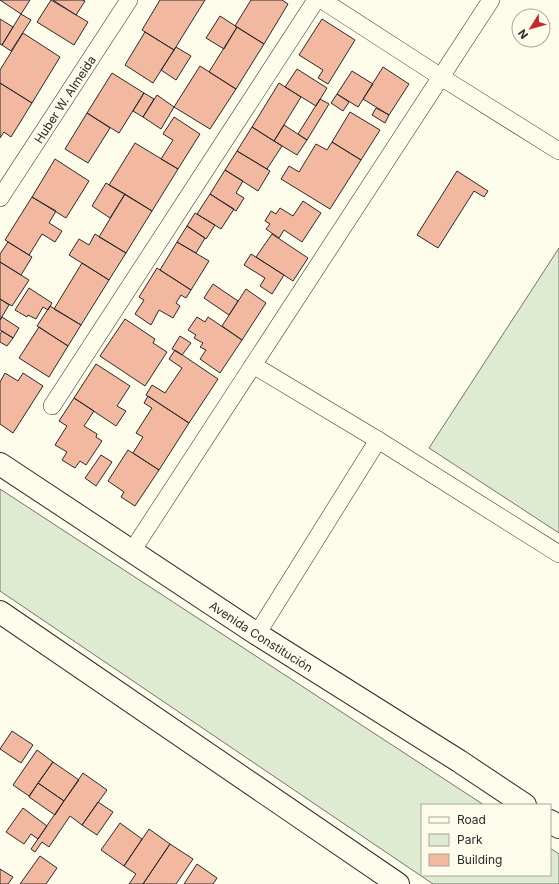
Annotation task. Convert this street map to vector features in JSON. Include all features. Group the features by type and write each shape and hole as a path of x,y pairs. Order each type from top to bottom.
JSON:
{"main road":[{"name":"Avenida Constitución","path":"0,464 257,634 523,804"},
{"path":"0,612 398,884"}],"street":[{"name":"Huber W. Almeida","path":"0,198 129,0"},
{"path":"52,406 316,0"},
{"path":"322,0 558,150"},
{"path":"132,551 491,0"},
{"path":"253,365 378,440 559,554"},
{"path":"257,634 378,440"}],"green space":[{"path":"559,248 559,533 429,448"},
{"path":"0,489 482,804 421,804 421,876 0,591"},
{"path":"551,849 559,854 559,884 433,884 421,876 551,876"}],"building":[{"path":"0,0 30,0 21,14"},
{"path":"51,0 88,22 74,45 37,22"},
{"path":"53,0 82,0 85,1 76,15"},
{"path":"160,0 205,0 174,50 142,30"},
{"path":"251,0 282,0 288,4 264,44 235,26"},
{"path":"21,14 31,20 11,51 2,45"},
{"path":"220,16 237,27 224,49 206,38"},
{"path":"0,19 13,27 2,45 0,44"},
{"path":"322,19 355,40 328,84 318,78 323,70 299,55"},
{"path":"237,27 264,44 236,89 209,72"},
{"path":"145,32 174,50 153,83 125,65"},
{"path":"23,33 60,57 32,103 0,83 0,70"},
{"path":"176,47 191,56 176,80 161,70"},
{"path":"200,66 236,89 210,129 174,107"},
{"path":"383,67 409,84 389,115 363,99"},
{"path":"297,69 327,88 316,106 285,87"},
{"path":"352,71 373,84 358,107 337,94"},
{"path":"112,73 144,93 119,133 87,113"},
{"path":"0,83 32,103 11,137 4,132 0,138"},
{"path":"279,83 301,97 274,141 252,127"},
{"path":"144,93 154,99 143,117 133,111"},
{"path":"337,94 349,102 343,111 331,103"},
{"path":"157,95 174,107 161,129 143,117"},
{"path":"320,99 329,104 307,140 298,134"},
{"path":"376,108 389,115 385,123 372,115"},
{"path":"350,112 380,130 361,160 332,142"},
{"path":"87,113 110,128 88,163 65,149"},
{"path":"174,117 200,134 178,169 161,159 173,140 163,134"},
{"path":"284,125 307,140 297,155 274,141"},
{"path":"252,127 282,146 267,169 237,151"},
{"path":"332,142 361,160 330,209 281,179 289,166 299,172 316,144 327,150"},
{"path":"135,143 178,169 152,211 109,185"},
{"path":"237,151 270,171 258,191 225,170"},
{"path":"55,159 89,181 66,218 32,197"},
{"path":"225,170 243,181 236,193 244,198 236,211 210,194"},
{"path":"457,171 488,191 484,197 474,191 438,248 417,235"},
{"path":"106,183 125,194 110,218 92,206"},
{"path":"125,194 152,211 126,253 99,237"},
{"path":"210,194 234,209 221,229 197,214"},
{"path":"32,197 56,211 49,223 62,231 55,242 42,234 29,255 5,240"},
{"path":"303,201 321,213 302,242 284,230 279,238 266,229 270,224 265,221 271,211 276,214 280,208 293,216"},
{"path":"195,213 215,225 206,239 187,226"},
{"path":"187,226 205,238 196,253 177,242"},
{"path":"95,234 126,253 109,280 69,255 79,239 89,245"},
{"path":"272,234 308,258 293,281 256,257"},
{"path":"8,242 32,257 21,275 0,262 0,254"},
{"path":"177,242 209,261 191,290 160,270"},
{"path":"251,254 284,275 272,294 260,286 265,278 244,265"},
{"path":"0,262 29,280 12,306 0,299"},
{"path":"82,263 109,280 81,325 54,309"},
{"path":"157,268 191,290 186,298 181,295 176,303 180,306 173,318 159,310 151,325 135,314 144,300 139,297"},
{"path":"213,284 238,301 229,315 204,298"},
{"path":"29,288 52,303 48,310 43,307 36,319 28,315 27,317 15,310"},
{"path":"246,289 266,303 242,340 222,326"},
{"path":"0,299 9,305 0,320"},
{"path":"50,306 81,325 68,346 37,326"},
{"path":"2,317 19,328 13,338 0,330 0,320"},
{"path":"197,317 205,322 208,317 242,340 220,373 200,359 206,350 200,347 203,343 194,338 196,335 188,330"},
{"path":"125,319 155,339 153,343 167,352 145,386 100,356"},
{"path":"39,327 68,346 49,377 19,358"},
{"path":"2,331 13,338 7,346 0,342 0,334"},
{"path":"180,336 191,343 182,355 172,349"},
{"path":"175,350 218,379 189,423 146,395 152,385 165,393 182,368 169,359"},
{"path":"96,364 130,386 117,406 126,411 116,426 74,398"},
{"path":"5,373 18,381 23,373 43,386 13,433 0,424 0,382"},
{"path":"148,396 189,423 159,470 133,453 143,437 136,433 152,408 144,403"},
{"path":"74,398 94,411 84,426 97,434 96,437 102,441 86,465 80,461 75,468 62,460 67,452 55,445 67,426 59,421"},
{"path":"128,450 159,470 135,506 121,497 124,492 108,481"},
{"path":"101,455 112,462 96,486 85,478"},
{"path":"12,731 33,745 21,763 0,749"},
{"path":"37,750 53,762 29,796 13,785"},
{"path":"53,762 79,780 64,801 38,783"},
{"path":"83,773 107,790 82,825 70,816 49,847 42,842 35,852 31,849"},
{"path":"38,783 64,801 55,815 29,797"},
{"path":"98,802 113,812 97,835 82,825"},
{"path":"23,808 47,826 38,839 31,834 24,844 6,832"},
{"path":"120,823 142,839 124,866 101,850"},
{"path":"149,829 170,844 143,884 129,884 136,874 124,866"},
{"path":"170,844 193,859 176,884 143,884"},
{"path":"40,856 57,868 46,884 20,884"},
{"path":"197,864 217,878 213,884 184,884"},
{"path":"0,869 13,877 8,884 0,884"}]}
